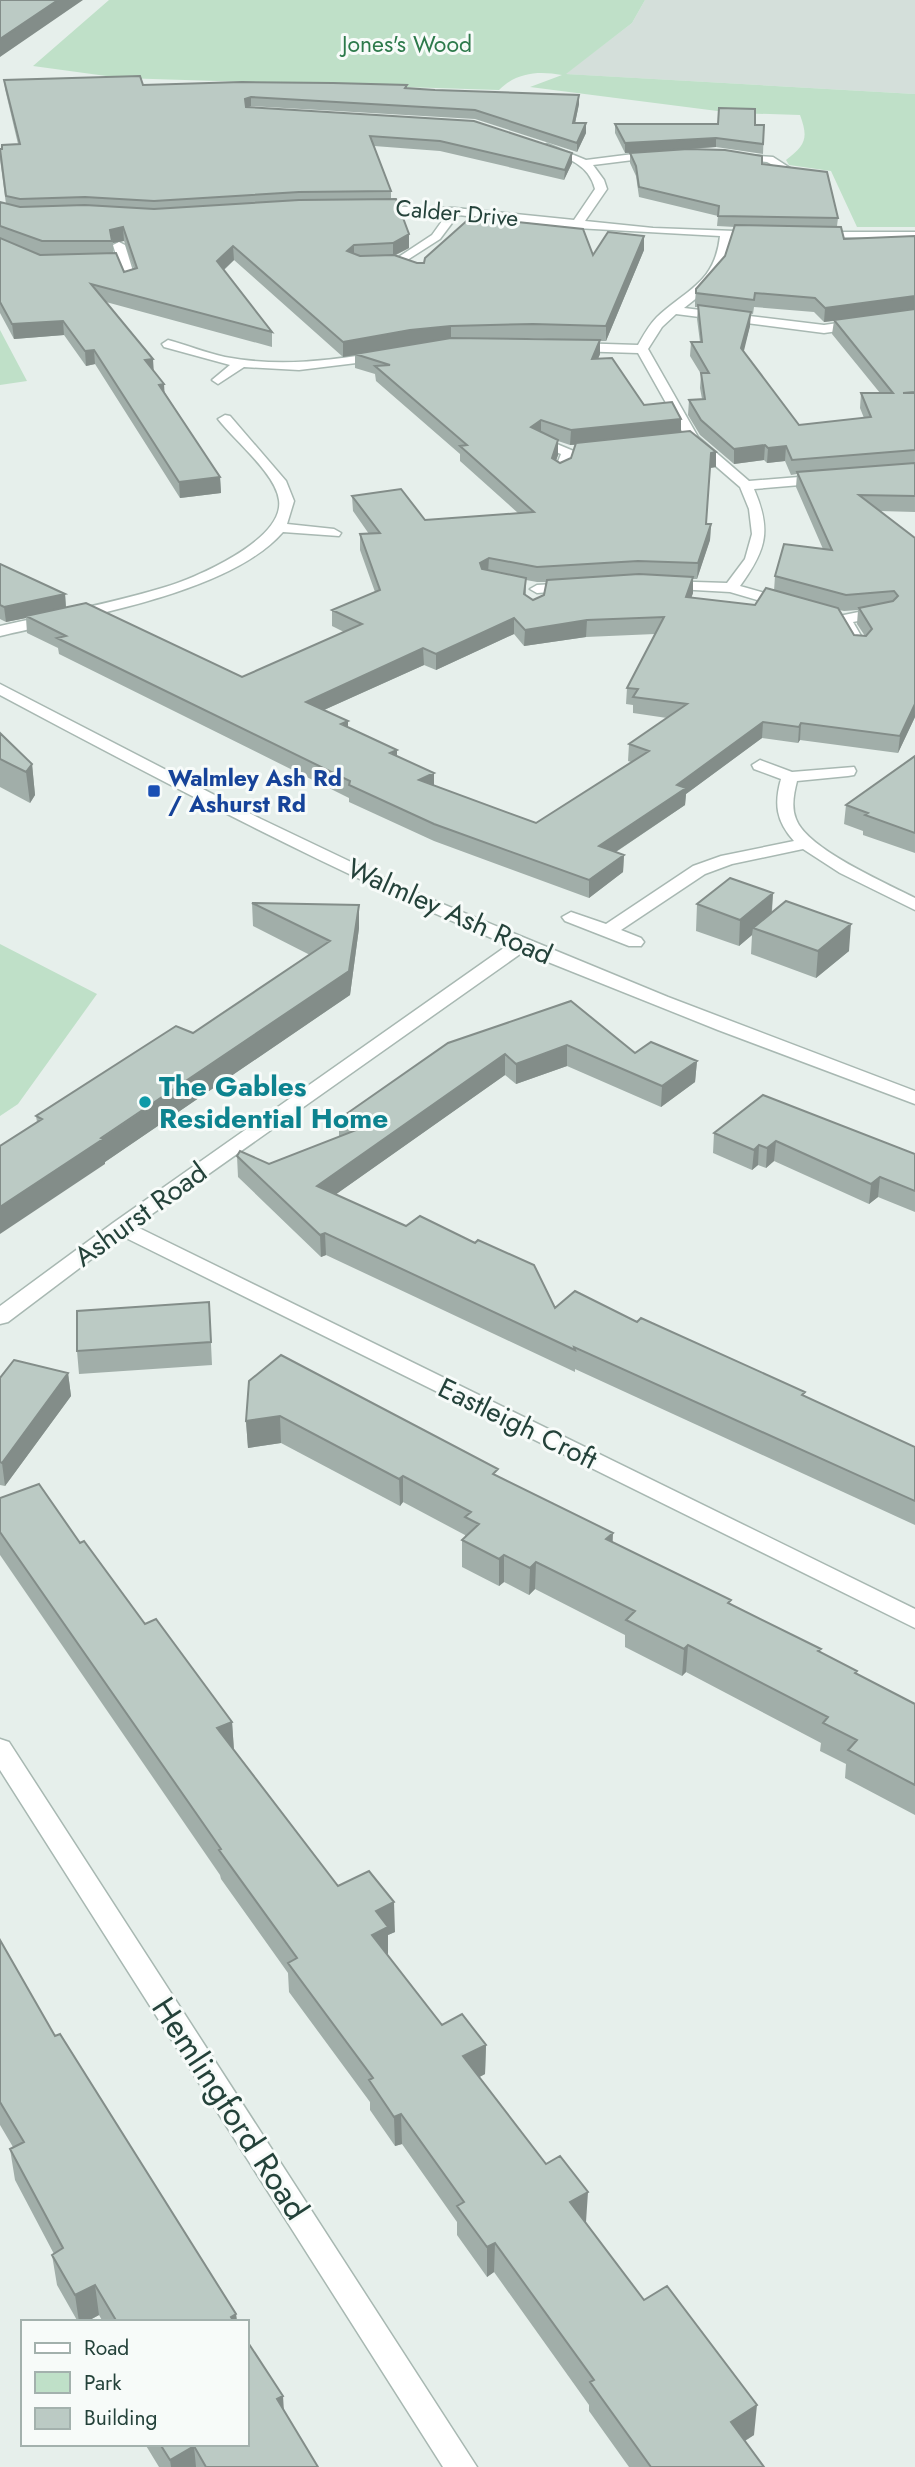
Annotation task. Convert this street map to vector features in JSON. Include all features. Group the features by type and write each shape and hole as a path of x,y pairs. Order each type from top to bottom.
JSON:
{"street":[{"path":"534,143 587,163 652,154 675,154"},
{"path":"722,156 774,156 785,168"},
{"path":"576,225 601,189 599,178 587,163"},
{"name":"Calder Drive","path":"356,208 456,211 576,225 766,234"},
{"path":"383,262 402,264 436,237 456,211"},
{"path":"642,349 657,324 712,280 723,259 726,234"},
{"path":"807,235 915,234"},
{"path":"119,245 117,260 130,281"},
{"path":"673,310 824,329 915,316"},
{"path":"168,344 239,365 312,368 398,354"},
{"path":"558,346 642,349"},
{"path":"642,349 686,439 746,485 755,509 759,534 752,559 731,588"},
{"path":"218,380 239,365"},
{"path":"0,631 169,591 227,565 266,542 279,527 287,501 279,481 225,419"},
{"path":"540,441 576,451 561,472"},
{"path":"746,485 837,477"},
{"path":"279,527 334,533"},
{"path":"652,584 731,588 806,609"},
{"path":"534,609 531,588 587,586"},
{"path":"860,648 837,618 886,612"},
{"name":"Walmley Ash Road","path":"0,689 408,896 751,1037 915,1098"},
{"path":"760,765 790,777 848,771"},
{"path":"790,777 784,802 788,822 803,844 915,905"},
{"path":"608,931 699,870 727,860 803,844"},
{"path":"571,918 635,942"},
{"name":"Ashurst Road","path":"0,1317 120,1227 522,944"},
{"name":"Eastleigh Croft","path":"120,1227 915,1619"},
{"name":"Hemlingford Road","path":"0,1749 461,2467"}],"shaded area":[{"path":"645,0 915,0 915,94 565,74 632,23"}],"green space":[{"name":"Jones's Wood","path":"109,0 645,0 632,23 566,74 915,94 915,227 857,227 831,171 789,165 786,160 804,141 800,115 733,113 530,87 562,75 545,73 521,76 499,90 121,78 33,66"},
{"path":"0,330 27,381 0,385"},
{"path":"0,944 97,994 18,1104 0,1116"}],"building":[{"path":"0,0 58,0 0,39"},
{"path":"140,76 143,85 333,83 579,95 573,123 586,123 577,143 475,110 251,97 245,99 246,107 474,121 572,153 565,170 440,141 370,136 391,191 299,192 154,201 85,197 20,199 6,196 0,149 2,145 20,144 4,80"},
{"path":"719,108 755,109 755,125 764,125 763,144 716,138 625,143 615,124 718,124"},
{"path":"688,149 725,150 762,156 762,164 827,172 838,218 718,216 719,206 639,187 636,166 630,153"},
{"path":"396,199 409,234 393,243 354,245 347,251 360,256 394,255 424,263 425,258 471,217 583,229 593,255 608,232 644,236 606,326 451,326 343,342 233,246 217,261 272,332 91,284 153,359 145,360 164,384 159,385 220,477 179,482 94,350 85,351 63,321 12,324 0,302 0,238 40,255 116,253 124,272 137,268 123,227 110,230 112,241 42,241 0,226 0,202 20,207 85,205 154,209 299,200"},
{"path":"735,225 841,227 844,239 915,236 915,296 825,308 815,298 755,293 754,300 696,293 696,289 725,256"},
{"path":"698,305 751,312 741,348 799,425 871,417 861,393 893,393 834,320 915,309 915,392 903,393 915,393 915,450 792,460 786,446 768,448 765,445 734,449 701,420 689,400 705,399 701,373 709,373 691,342 702,342"},
{"path":"451,338 600,340 592,359 612,358 644,405 672,402 681,419 571,430 541,420 531,427 558,440 552,458 560,463 571,458 576,443 690,431 716,452 711,453 706,524 711,524 698,563 638,561 537,567 489,558 480,563 482,569 526,578 524,594 533,600 544,595 547,580 639,574 693,577 686,597 755,605 766,588 838,608 854,635 866,636 872,629 859,608 893,601 898,596 894,591 846,595 775,576 784,544 832,550 797,472 915,463 915,496 859,495 915,538 915,704 900,736 801,723 799,727 763,722 677,785 686,788 599,846 624,855 589,880 434,824 349,785 350,781 57,638 66,636 26,616 86,603 242,677 362,624 332,610 380,590 360,534 380,533 352,496 401,489 425,520 534,512 460,446 467,445 375,366 390,365 355,354","holes":["664,617 627,688 638,689 633,697 687,704 629,744 649,751 536,823 419,780 434,773 390,753 397,750 341,724 348,721 306,702 423,648 436,654 514,618 525,630 587,620"]},
{"path":"0,564 65,594 4,607 0,605"},
{"path":"0,733 32,764 26,772 0,759"},
{"path":"915,756 915,833 865,815 868,813 846,805"},
{"path":"730,878 773,893 740,920 697,904"},
{"path":"786,901 851,924 818,951 753,928"},
{"path":"252,903 359,905 349,971 0,1207 0,1146 42,1119 36,1116 176,1026 193,1033 330,941"},
{"path":"571,1001 635,1053 651,1042 697,1061 662,1086 567,1045 516,1064 505,1054 317,1186 406,1226 420,1216 475,1243 478,1240 534,1265 555,1308 575,1291 637,1322 641,1318 805,1392 802,1395 915,1447 915,1501 574,1347 575,1350 325,1233 320,1235 237,1156 240,1151 269,1164 359,1129 339,1119 448,1043"},
{"path":"763,1095 915,1154 915,1191 880,1177 871,1184 776,1141 767,1148 759,1145 754,1150 714,1133"},
{"path":"209,1302 211,1342 77,1351 77,1311"},
{"path":"281,1355 498,1469 493,1474 613,1533 606,1539 731,1600 728,1603 821,1649 818,1651 915,1704 915,1785 848,1750 857,1740 823,1723 828,1717 688,1645 684,1649 626,1620 635,1611 536,1562 530,1568 504,1555 499,1559 462,1540 479,1524 465,1517 471,1512 403,1476 399,1479 280,1416 246,1421 249,1381"},
{"path":"14,1360 68,1373 2,1463 0,1378"},
{"path":"39,1484 80,1543 84,1541 145,1624 156,1619 232,1722 217,1728 338,1886 369,1871 394,1902 376,1911 388,1927 372,1935 442,2025 462,2014 486,2045 463,2056 546,2164 560,2156 588,2192 570,2202 644,2300 667,2286 757,2405 731,2422 764,2467 651,2467 590,2382 594,2380 495,2243 487,2247 457,2206 464,2202 401,2114 394,2117 369,2080 373,2078 288,1963 297,1958 219,1850 221,1849 0,1532 0,1498"},
{"path":"0,1940 55,2036 60,2034 236,2314 231,2317 233,2320 116,2320 95,2285 75,2295 52,2255 63,2248 10,2149 24,2142 0,2102"},
{"path":"248,2343 283,2396 277,2399 318,2467 206,2467 194,2446 248,2446"},
{"path":"161,2446 194,2446 170,2460"}],"place":[{"name":"Walmley Ash Rd / Ashurst Rd","path":"154,791"},
{"name":"The Gables Residential Home","path":"145,1102"}]}
